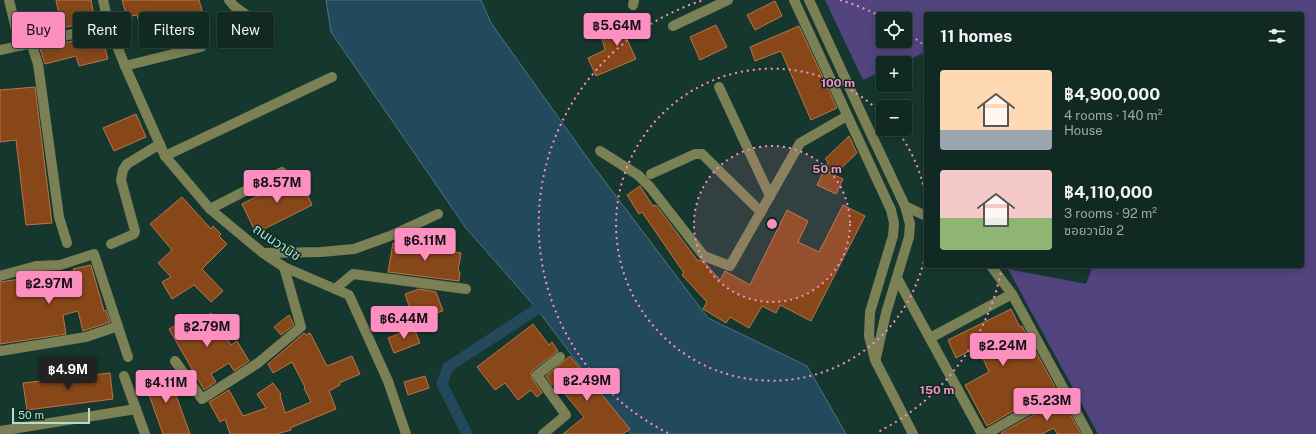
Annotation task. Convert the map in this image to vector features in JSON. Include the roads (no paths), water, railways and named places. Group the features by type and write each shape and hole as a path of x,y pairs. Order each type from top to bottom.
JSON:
{"street":[{"path":"9,0 12,13"},
{"name":"ถนนวานิช","path":"103,0 106,12"},
{"path":"229,0 242,12"},
{"path":"673,26 728,0"},
{"path":"794,0 891,210 894,222 893,236 870,312 869,336 875,360 913,434"},
{"path":"809,0 905,206 910,224 909,237 884,319 875,360"},
{"path":"0,50 12,48"},
{"path":"33,48 38,64 58,217 67,243"},
{"name":"ถนนวานิช","path":"118,48 165,156 210,209 263,253 284,266 348,295 388,380 406,434"},
{"path":"125,66 197,48"},
{"path":"165,156 332,77"},
{"path":"719,88 770,196"},
{"path":"600,151 638,175 650,187 704,256 730,266 800,143 847,116"},
{"path":"111,244 134,234 135,231 121,180 123,170 127,164 160,144"},
{"path":"651,174 696,154 702,154 761,212"},
{"path":"210,209 282,172"},
{"path":"905,206 924,215"},
{"path":"263,253 321,252 354,249 390,236 438,214"},
{"path":"0,276 36,266 60,265 94,254 128,357"},
{"path":"175,361 202,399 258,363 301,326 284,266"},
{"path":"992,268 1012,294 1088,434"},
{"path":"335,290 353,274 466,289"},
{"path":"896,278 982,434"},
{"path":"930,338 1012,294"},
{"path":"0,351 86,337 118,326"},
{"path":"543,434 566,414 537,375 560,357"},
{"path":"124,376 145,434"},
{"path":"986,434 1064,390"},
{"path":"0,431 136,409"}],"water":[{"path":"326,0 481,0 491,23 591,163 708,318 807,366 846,434 631,434 537,309 466,228 331,32"}],"waterway":[{"path":"467,434 442,384 448,367 537,309"}]}
